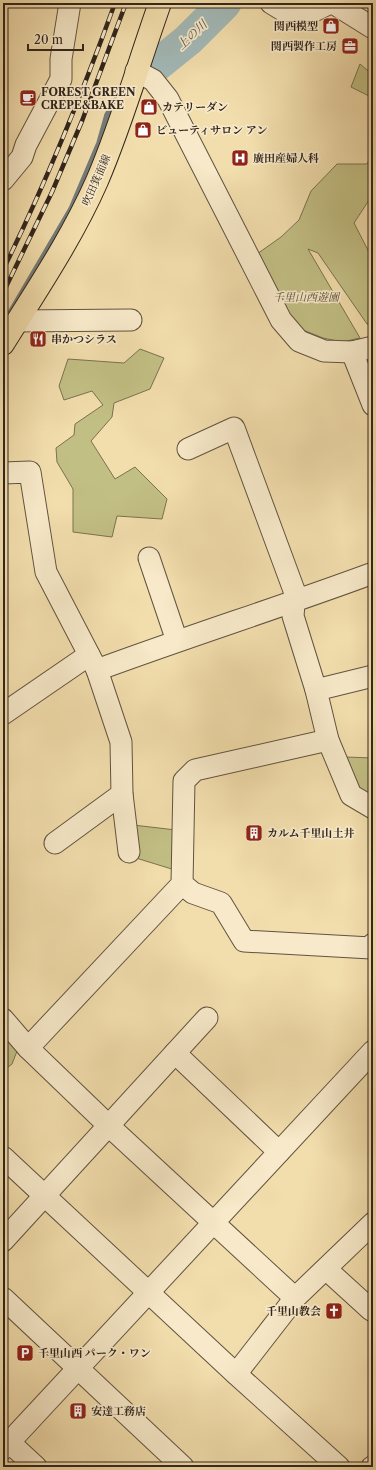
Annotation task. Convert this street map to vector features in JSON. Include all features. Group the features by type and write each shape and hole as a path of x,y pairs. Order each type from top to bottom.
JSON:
{"main road":[{"name":"吹田箕面線","path":"3,344 60,252 96,182 114,139 160,3"}],"street":[{"path":"3,180 22,157 26,145 61,79 61,59 70,3"},
{"path":"271,3 289,14 308,14 331,3 373,28"},
{"path":"136,71 153,80 168,99 281,320 299,341 324,351 352,352 373,347"},
{"path":"17,321 131,320"},
{"path":"352,352 373,405"},
{"path":"188,449 234,428 295,593 294,616 316,690 328,740 351,795 373,808"},
{"path":"3,473 30,472 46,572 93,663 121,742 122,794 129,852"},
{"path":"149,558 177,641"},
{"path":"3,714 93,663 177,641 294,602 373,573"},
{"path":"316,690 373,676"},
{"path":"28,1048 182,884 184,781 195,770 328,740"},
{"path":"55,843 122,794"},
{"path":"182,884 194,893 220,903 244,941 371,948 373,944"},
{"path":"3,1018 28,1048 109,1126 295,1298"},
{"path":"3,1241 207,1018"},
{"path":"36,1467 6,1445 373,1051"},
{"path":"175,1053 278,1152"},
{"path":"3,1157 236,1374 339,1467"},
{"path":"236,1374 295,1298 373,1223"},
{"path":"326,1269 371,1310"},
{"path":"3,1298 183,1467"}],"green space":[{"path":"360,64 373,75 373,98 351,87"},
{"name":"千里山西遊園","path":"373,153 373,194 354,223 373,260 373,327 367,324 318,253 308,249 360,338 342,342 323,338 303,330 285,312 257,254 281,237 299,220 311,191 337,164 367,164"},
{"path":"140,349 164,358 150,389 114,403 112,417 91,441 115,479 135,467 167,499 162,519 117,516 112,537 73,532 73,489 57,462 56,448 74,435 75,424 103,405 92,391 64,400 59,386 68,359 124,363"},
{"path":"345,757 373,758 373,797 359,791"},
{"path":"133,825 176,830 175,870 136,858"},
{"path":"3,1025 19,1046 12,1064 3,1071"}],"waterway":[{"name":"上の川","path":"157,65 188,40 225,3"},
{"path":"7,318 71,209 99,143 107,115 117,98"}],"railway":[{"path":"3,270 63,138 115,3"},
{"path":"3,293 52,192 82,121 126,3"}],"place":[{"name":"関西模型","path":"331,26"},
{"name":"関西製作工房","path":"350,46"},
{"name":"FOREST GREEN CREPE&BAKE","path":"28,98"},
{"name":"カテリーダン","path":"149,107"},
{"name":"ビューティサロン アン","path":"143,130"},
{"name":"廣田産婦人科","path":"240,158"},
{"name":"串かつシラス","path":"38,339"},
{"name":"カルム千里山土井","path":"254,833"},
{"name":"千里山教会","path":"334,1311"},
{"name":"千里山西 パーク・ワン","path":"25,1353"},
{"name":"安達工務店","path":"78,1411"}]}
